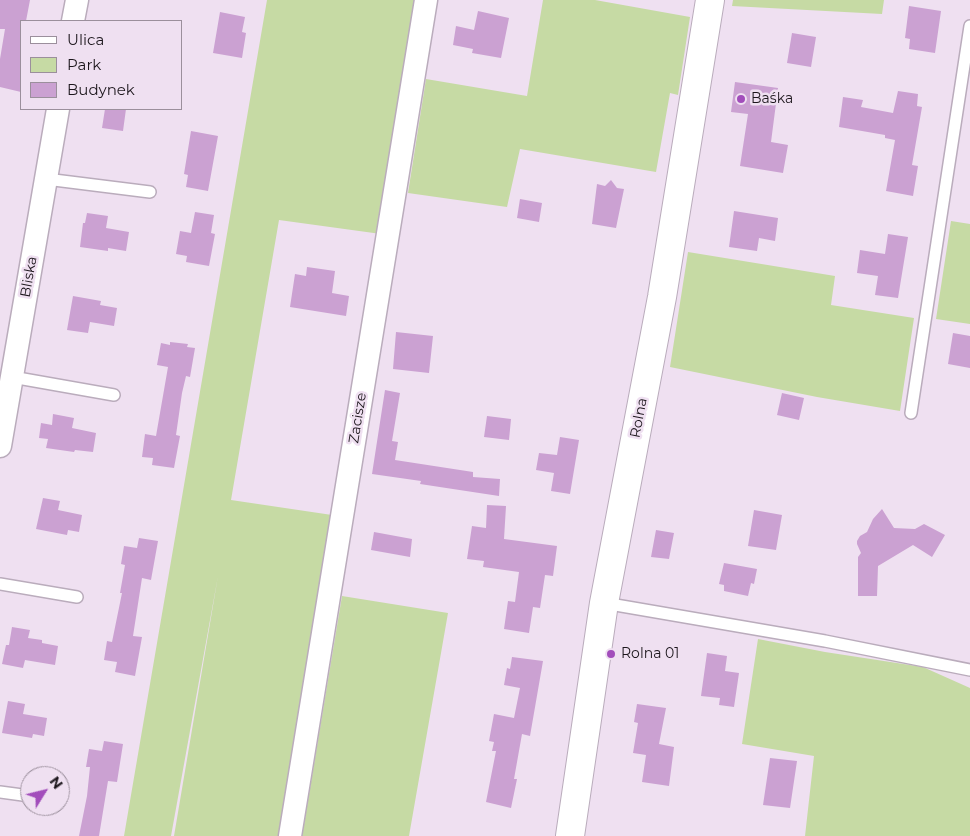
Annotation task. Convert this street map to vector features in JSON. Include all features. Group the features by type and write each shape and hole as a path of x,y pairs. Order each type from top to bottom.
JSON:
{"street":[{"path":"73,20 77,0"},
{"name":"Zacisze","path":"290,836 426,0"},
{"name":"Rolna","path":"570,836 604,603 662,297 710,0"},
{"name":"Bliska","path":"0,446 58,110"}],"lane":[{"path":"912,413 970,26"},
{"path":"46,179 150,192"},
{"path":"12,377 114,394"},
{"path":"0,584 77,597"},
{"path":"604,603 826,640 970,670"},
{"path":"0,792 20,795"}],"green space":[{"path":"267,0 418,0 381,234 279,220 231,500 332,515 279,836 174,836 218,576 171,836 124,836"},
{"path":"543,0 595,0 690,17 678,95 670,93 656,172 520,149 507,207 408,193 426,79 527,96"},
{"path":"733,0 884,0 882,14 732,6"},
{"path":"951,221 970,224 970,324 936,319"},
{"path":"688,252 835,276 831,305 914,318 900,411 817,397 670,367"},
{"path":"342,596 448,613 409,836 302,836"},
{"path":"758,639 825,652 923,667 970,688 970,836 805,836 814,756 742,744"}],"building":[{"path":"0,0 30,0 26,20 20,20 20,92 0,87 0,59 5,29 0,29"},
{"path":"909,6 941,11 935,53 909,49 910,39 905,38"},
{"path":"478,11 509,18 501,58 472,53 473,49 453,45 456,26 474,30"},
{"path":"220,12 245,17 242,32 246,33 242,58 213,53"},
{"path":"792,33 816,37 811,67 787,63"},
{"path":"735,82 778,88 771,142 788,145 783,173 740,166 748,114 731,112"},
{"path":"898,91 918,94 917,106 922,107 912,165 918,166 913,196 886,191 895,140 885,138 885,135 839,127 843,97 863,100 861,107 893,113"},
{"path":"105,110 126,110 123,131 102,128"},
{"path":"191,131 218,136 208,191 186,187 188,175 184,174"},
{"path":"611,180 617,188 624,189 616,228 592,224 597,184 605,186"},
{"path":"520,199 542,203 539,222 517,218"},
{"path":"734,211 778,218 775,241 759,238 757,251 729,247"},
{"path":"195,212 214,215 211,233 215,234 209,266 186,262 187,256 176,254 180,231 191,233"},
{"path":"87,213 108,216 106,228 129,232 126,251 108,248 108,251 80,247 83,223 85,223"},
{"path":"888,234 908,237 898,298 875,295 878,276 857,273 860,250 885,254"},
{"path":"307,267 335,271 332,293 349,296 346,316 290,307 295,274 306,276"},
{"path":"73,296 101,301 100,305 117,308 114,326 90,322 88,333 67,330"},
{"path":"396,332 433,336 429,373 393,369"},
{"path":"953,333 970,336 970,368 948,364"},
{"path":"170,342 188,344 187,347 195,348 190,377 186,376 182,393 176,435 180,436 174,468 152,465 153,458 142,457 145,434 156,436 168,367 157,365 161,343 170,345"},
{"path":"385,390 400,393 392,441 398,442 395,460 473,472 473,477 500,479 499,496 420,484 421,481 372,474"},
{"path":"782,393 804,398 799,420 777,415"},
{"path":"53,414 74,418 72,428 96,433 93,452 75,450 74,452 46,448 48,439 39,438 41,423 52,425"},
{"path":"487,416 511,419 509,440 484,437"},
{"path":"560,437 579,440 570,494 551,491 554,473 536,470 539,453 557,455"},
{"path":"43,498 60,501 58,510 82,515 79,532 68,530 67,535 36,529"},
{"path":"487,505 506,506 504,539 557,546 553,576 545,575 540,608 533,607 529,633 504,629 508,601 515,602 519,572 483,567 484,561 467,559 472,526 486,528"},
{"path":"882,509 894,528 915,529 924,524 945,535 932,557 913,545 878,566 877,596 858,596 858,557 861,553 857,541 860,536 867,532 873,519"},
{"path":"754,510 782,515 776,550 748,546"},
{"path":"656,530 674,533 669,559 651,557"},
{"path":"374,532 412,539 410,557 371,550"},
{"path":"139,538 158,541 151,580 142,578 133,636 142,637 135,676 115,672 117,662 104,660 107,641 112,642 122,593 120,593 125,565 121,564 124,546 137,548"},
{"path":"724,563 757,569 754,584 751,583 748,596 724,591 724,585 719,584"},
{"path":"12,627 30,630 28,638 42,640 42,643 58,646 55,665 25,660 23,668 2,664 6,645 9,645"},
{"path":"707,653 727,656 725,671 739,673 734,707 719,705 720,698 701,696"},
{"path":"512,657 543,661 530,736 522,734 514,779 517,779 511,808 486,802 496,751 492,751 494,742 489,741 494,714 514,718 520,688 504,685 507,668 510,669"},
{"path":"8,701 25,704 23,714 47,718 44,736 33,734 32,738 2,733"},
{"path":"637,704 666,708 659,744 674,747 669,786 642,782 646,755 633,753 638,723 634,722"},
{"path":"104,741 123,744 117,782 108,781 99,836 79,836 87,796 90,767 86,767 89,749 102,751"},
{"path":"770,758 797,761 790,808 763,805"}],"place":[{"name":"Baśka","path":"741,99"},
{"name":"Rolna 01","path":"611,654"}]}
